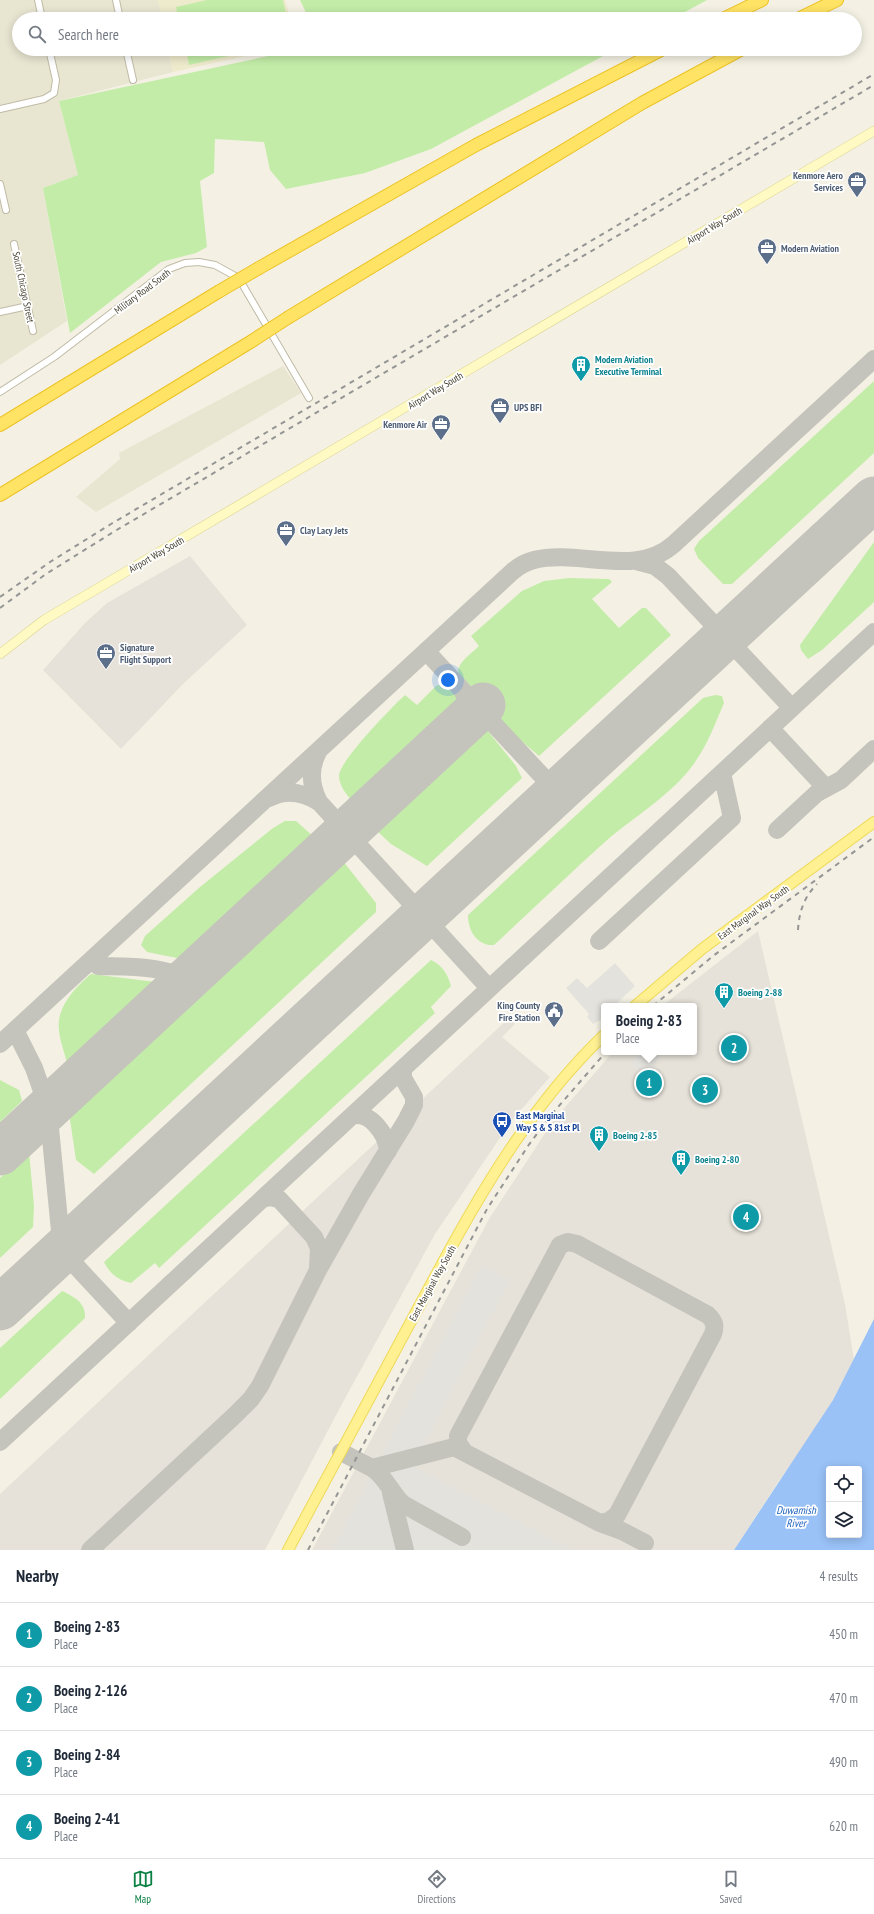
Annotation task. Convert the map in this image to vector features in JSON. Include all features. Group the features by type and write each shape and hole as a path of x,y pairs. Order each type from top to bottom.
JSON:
{"highway":[{"path":"737,12 762,0"},
{"path":"812,12 837,0"},
{"path":"0,426 259,268 476,146 650,56"},
{"path":"0,495 642,103 729,56"}],"main road":[{"name":"Airport Way South","path":"0,654 26,633 69,605 874,131"},
{"name":"East Marginal Way South","path":"639,1003 702,949 874,822"},
{"name":"East Marginal Way South","path":"288,1550 434,1279 502,1162 559,1084 601,1039"}],"street":[{"path":"38,0 41,12"},
{"path":"116,0 119,12"},
{"path":"0,109 48,98 54,93 56,85 50,56"},
{"path":"128,56 133,80"},
{"path":"0,184 6,210"},
{"name":"South Chicago Street","path":"14,244 34,331"},
{"name":"Military Road South","path":"0,392 54,357 169,270 185,263 199,262 222,268 242,282 309,398"},
{"path":"0,312 28,306"}],"shaded area":[{"path":"0,0 158,0 161,12 12,12 12,56 170,56 173,72 59,101 78,175 43,188 67,321 0,365"},
{"path":"158,0 285,0 289,12 161,12"},
{"path":"170,56 245,56 173,72"},
{"path":"283,366 301,393 96,512 76,497 120,459 119,453"},
{"path":"190,556 247,625 183,684 121,749 43,670 85,623 107,603"},
{"path":"758,931 845,1304 854,1360 833,1400 808,1440 778,1482 734,1550 312,1550 489,1219 553,1121 610,1055 697,1055 697,1003 666,1003"},
{"path":"615,963 635,986 617,1003 601,1003 601,1020 593,1024 587,1017 589,1014 566,988 577,978 587,988"},
{"path":"509,1018 515,1024 502,1037 550,1077 512,1120 435,1234 342,1404 265,1550 0,1550 0,1494"},
{"path":"636,1055 660,1055 650,1075 631,1065"},
{"path":"481,1265 510,1280 413,1466 573,1550 332,1550"}],"green space":[{"path":"207,0 283,0 286,12 177,12 176,7"},
{"path":"300,0 707,0 685,12 306,12"},
{"path":"187,56 228,56 189,65"},
{"path":"268,56 603,56 431,149 365,173 286,189 270,170 264,142 215,139 214,173 200,181 207,247 196,253 161,262 70,333 43,188 78,175 59,101"},
{"path":"874,381 874,453 732,584 723,584 698,558 694,549 699,541"},
{"path":"874,542 874,602 822,650 808,659 801,650 800,645"},
{"path":"569,578 609,579 612,582 592,599 619,628 642,608 646,608 671,635 539,756 497,720 501,716 473,685 471,686 462,677 459,679 458,674 460,665 463,661 479,646 471,636 522,591 544,581"},
{"path":"443,684 448,686 461,701 457,708 353,802 340,783 339,776 341,769 356,747 405,695 417,705 436,686"},
{"path":"715,695 722,696 724,703 702,750 684,776 663,796 606,841 494,945 488,945 478,940 470,927 468,915 703,698"},
{"path":"487,730 516,766 522,778 427,866 391,844 375,829 479,734"},
{"path":"285,821 296,821 314,837 182,959 147,952 141,945 145,936 200,887 273,828"},
{"path":"343,861 376,903 376,912 94,1174 76,1160 69,1113"},
{"path":"431,960 444,970 451,986 431,1007 435,1013 159,1268 155,1263 131,1283 118,1278 109,1270 104,1262"},
{"path":"91,974 156,982 67,1063 61,1042 59,1020 63,1006 71,994"},
{"path":"0,1080 19,1090 22,1101 0,1122"},
{"path":"29,1151 34,1206 33,1227 0,1258 0,1178"},
{"path":"62,1291 75,1298 82,1304 85,1318 0,1399 0,1348"}],"water":[{"name":"Duwamish River","path":"874,1319 874,1550 734,1550 833,1400"}],"taxiway":[{"path":"0,1044 515,569 534,560 552,558 625,561 643,559 659,554 674,544 874,359"},
{"path":"636,561 655,566 668,576 792,708"},
{"path":"0,1442 874,632"},
{"path":"426,651 557,792"},
{"path":"460,726 468,709 466,697 463,692"},
{"path":"770,728 826,788"},
{"path":"777,830 817,793 841,780 874,749"},
{"path":"318,752 313,765 312,783 319,802"},
{"path":"599,941 732,818 722,773"},
{"path":"269,798 282,793 294,793 307,796 319,802 489,988"},
{"path":"92,959 98,966 156,969 177,975 185,980"},
{"path":"15,1030 34,1068 48,1108 62,1251 129,1323"},
{"path":"90,1550 234,1416 251,1399 260,1386 318,1270 414,1105 414,1097 403,1078 403,1069"},
{"path":"352,1116 359,1115 371,1120 381,1131 388,1151"},
{"path":"263,1199 269,1197 279,1199 314,1237 319,1248 318,1269"},
{"path":"463,1450 458,1443 458,1436 560,1245 568,1242 577,1244 708,1315 713,1321 714,1326 713,1334 617,1515 609,1521 600,1523"},
{"path":"341,1452 372,1468 454,1447 600,1523 622,1531 645,1543"},
{"path":"372,1468 385,1480 403,1504 462,1537"},
{"path":"391,1493 405,1550"}],"runway":[{"path":"0,1308 874,499"},
{"path":"0,1153 483,705"}],"railway":[{"path":"0,597 50,562 111,524 874,74"},
{"path":"0,608 46,574 115,531 874,85"},
{"path":"657,1003 713,956 874,837"},
{"path":"798,930 803,905 812,889 817,884"},
{"path":"308,1550 487,1209 528,1146 551,1115 603,1055"}],"place":[{"name":"Kenmore Aero Services","path":"857,198"},
{"name":"Modern Aviation","path":"767,265"},
{"name":"Modern Aviation Executive Terminal","path":"581,382"},
{"name":"UPS BFI","path":"500,424"},
{"name":"Kenmore Air","path":"441,441"},
{"name":"Clay Lacy Jets","path":"286,547"},
{"name":"Signature Flight Support","path":"106,670"},
{"name":"Boeing 2-88","path":"724,1009"},
{"name":"King County Fire Station","path":"554,1028"},
{"name":"Boeing 2-126","path":"734,1048"},
{"name":"Boeing 2-83","path":"649,1083"},
{"name":"Boeing 2-84","path":"705,1090"},
{"name":"East Marginal Way S & S 81st Pl","path":"502,1138"},
{"name":"Boeing 2-85","path":"599,1152"},
{"name":"Boeing 2-80","path":"681,1176"},
{"name":"Boeing 2-41","path":"746,1217"}]}
